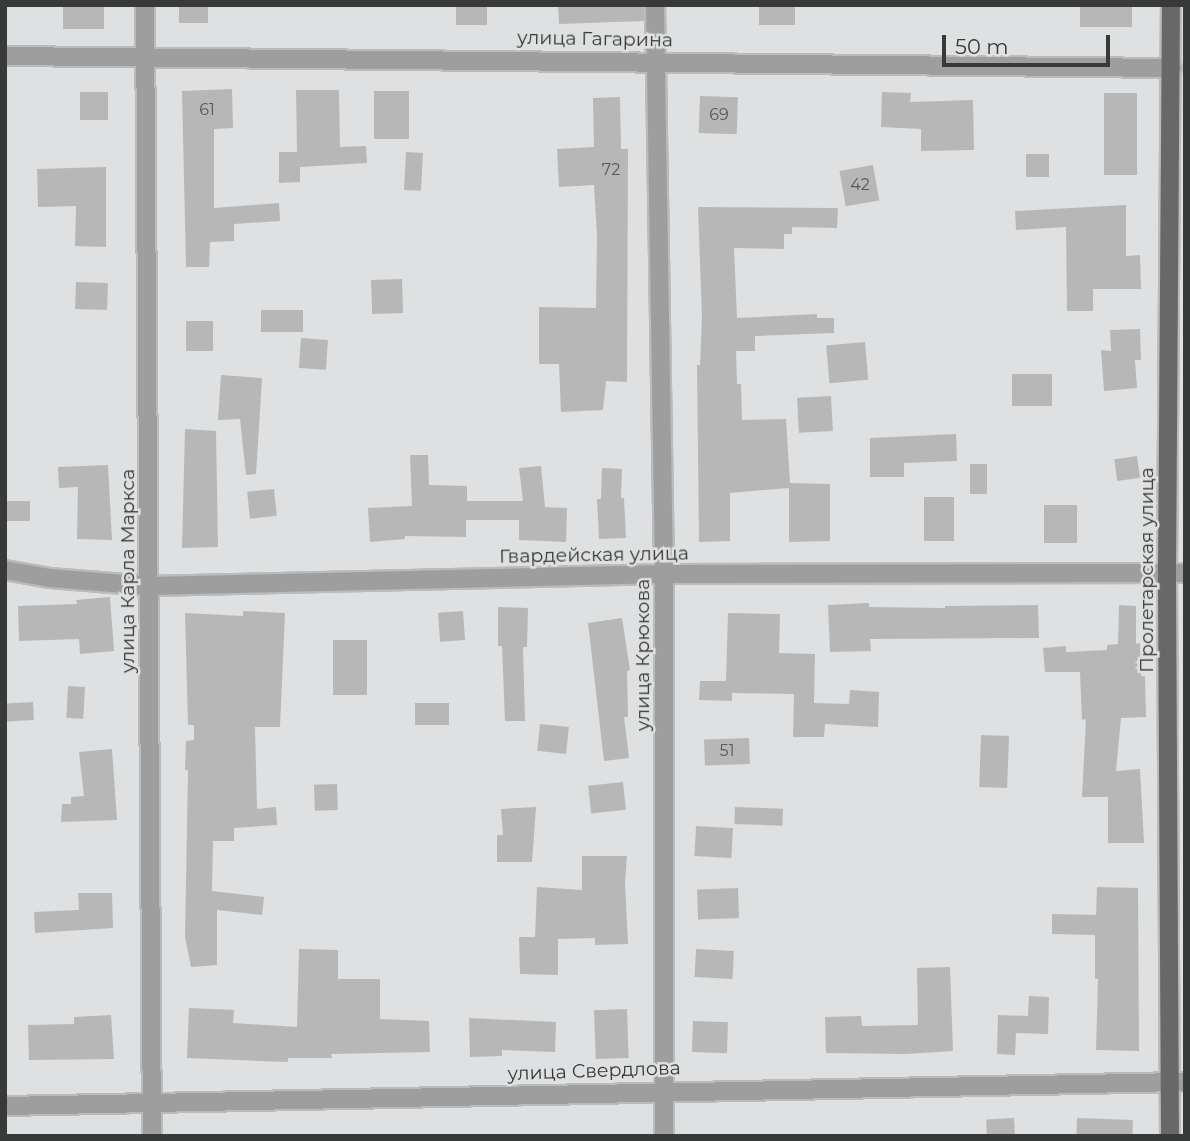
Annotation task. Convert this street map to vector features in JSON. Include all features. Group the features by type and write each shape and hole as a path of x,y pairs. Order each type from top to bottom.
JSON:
{"main road":[{"name":"Пролетарская улица","path":"1170,1136 1177,1082 1178,68 1171,5"}],"street":[{"name":"улица Карла Маркса","path":"145,5 152,1136"},
{"name":"улица Крюкова","path":"655,5 664,574 664,1136"},
{"name":"улица Гагарина","path":"5,56 1178,68"},
{"name":"Гвардейская улица","path":"5,570 50,578 149,586 664,574 1176,573"},
{"name":"улица Свердлова","path":"5,1106 152,1105 665,1090 1177,1082"}],"building":[{"path":"63,5 104,5 104,29 63,29"},
{"path":"179,5 208,5 208,23 179,23"},
{"path":"456,5 487,5 487,25 456,25"},
{"path":"558,5 644,5 644,21 559,24"},
{"path":"759,5 795,5 795,25 759,25"},
{"path":"1080,5 1132,5 1132,27 1080,27"},
{"path":"232,89 233,128 214,129 214,208 279,203 280,221 234,224 234,241 210,242 209,267 186,267 182,91"},
{"path":"296,90 339,90 340,147 366,146 367,163 300,167 300,182 279,183 279,152 297,152"},
{"path":"374,91 409,91 409,139 374,139"},
{"path":"80,92 108,92 108,120 80,120"},
{"path":"882,92 911,93 910,102 973,100 974,150 921,151 921,129 881,127"},
{"path":"1104,93 1137,93 1137,175 1104,175"},
{"path":"700,96 738,97 737,134 699,133"},
{"path":"620,97 621,149 628,149 627,382 606,381 603,410 561,412 559,364 539,364 539,307 596,308 597,235 594,185 559,187 557,149 594,147 593,98"},
{"path":"406,152 423,153 421,191 404,190"},
{"path":"1026,154 1049,154 1049,177 1026,177"},
{"path":"873,165 879,200 846,206 840,171"},
{"path":"106,167 106,247 75,246 76,206 38,207 37,169"},
{"path":"1126,205 1126,256 1140,255 1141,289 1093,289 1093,311 1067,311 1066,227 1016,230 1015,211"},
{"path":"698,207 838,208 837,228 792,227 792,234 784,234 784,249 734,248 737,318 817,314 817,318 834,318 834,333 755,336 755,351 736,351 737,384 741,384 742,420 786,419 790,483 830,484 830,541 789,542 789,488 730,493 730,541 699,542 697,365 700,365 702,318"},
{"path":"402,279 403,313 372,314 371,280"},
{"path":"76,282 108,283 107,310 75,309"},
{"path":"261,310 303,310 303,332 261,332"},
{"path":"186,321 213,321 213,351 186,351"},
{"path":"1140,329 1141,360 1135,360 1137,388 1104,391 1101,350 1111,351 1110,330"},
{"path":"301,338 328,340 326,370 299,368"},
{"path":"865,342 868,380 829,383 826,345"},
{"path":"1012,374 1052,374 1052,406 1012,406"},
{"path":"221,375 262,378 256,474 246,475 240,419 218,420"},
{"path":"831,396 833,431 799,433 797,398"},
{"path":"185,429 216,431 218,547 182,548"},
{"path":"956,434 957,461 904,463 904,477 870,477 870,438"},
{"path":"410,455 428,455 429,485 467,486 467,501 523,501 519,468 541,466 545,507 567,508 566,542 519,540 519,520 466,520 466,537 405,536 405,539 370,542 368,508 412,506"},
{"path":"1137,456 1140,478 1117,481 1114,459"},
{"path":"970,464 987,464 987,494 970,494"},
{"path":"108,465 112,540 77,539 78,487 59,488 58,467"},
{"path":"602,468 622,469 621,498 624,498 626,538 599,539 597,499 601,499"},
{"path":"274,489 277,516 250,519 247,492"},
{"path":"924,497 954,497 954,541 924,541"},
{"path":"7,501 30,501 30,521 7,521"},
{"path":"1044,505 1077,505 1077,543 1044,543"},
{"path":"110,597 114,651 80,654 79,639 19,641 18,606 77,604 76,600"},
{"path":"869,603 869,607 945,608 1038,605 1039,638 870,639 871,651 830,652 828,605"},
{"path":"1119,605 1136,606 1136,644 1140,643 1141,676 1145,676 1146,717 1121,718 1116,771 1140,769 1144,843 1108,843 1108,797 1082,797 1086,719 1082,720 1080,672 1045,672 1043,648 1066,646 1066,652 1107,650 1107,645 1118,644"},
{"path":"498,607 528,608 527,647 523,647 525,721 505,721 502,646 498,646"},
{"path":"243,611 285,613 280,727 255,727 257,809 276,807 277,825 234,828 234,841 213,841 212,891 264,897 262,915 217,910 217,965 191,967 185,937 188,770 185,770 186,741 194,740 194,725 188,725 185,613 243,616"},
{"path":"463,611 465,640 440,642 438,613"},
{"path":"728,613 780,614 779,653 815,654 814,703 849,704 850,690 879,692 878,727 825,724 824,737 793,737 794,694 732,693 732,701 699,700 700,681 726,681"},
{"path":"622,618 630,670 627,671 628,717 624,717 629,758 604,761 588,623"},
{"path":"333,640 367,640 367,695 333,695"},
{"path":"68,686 85,687 83,719 66,718"},
{"path":"33,702 34,720 6,721 5,703"},
{"path":"415,703 449,703 449,725 415,725"},
{"path":"540,724 569,727 566,754 537,751"},
{"path":"981,735 1009,736 1007,788 979,787"},
{"path":"749,738 750,764 705,766 704,740"},
{"path":"112,749 117,820 61,822 62,804 71,804 71,797 84,796 79,752"},
{"path":"623,782 626,810 591,814 588,786"},
{"path":"337,784 338,810 315,811 314,785"},
{"path":"536,807 532,862 497,862 497,835 503,835 501,809"},
{"path":"735,807 783,809 782,826 734,824"},
{"path":"696,826 733,828 731,858 694,856"},
{"path":"582,856 627,856 625,883 628,944 595,945 595,938 558,939 558,975 520,974 519,937 535,937 537,887 582,890"},
{"path":"1097,887 1138,888 1139,1051 1096,1050 1098,979 1095,979 1095,935 1052,934 1052,914 1096,915"},
{"path":"738,888 739,918 698,919 697,889"},
{"path":"78,893 112,893 113,928 35,933 34,912 79,910"},
{"path":"299,949 338,950 338,979 380,979 380,1019 429,1021 430,1052 331,1054 332,1058 288,1058 288,1062 187,1058 189,1008 234,1010 233,1023 297,1027"},
{"path":"696,949 734,951 732,979 695,977"},
{"path":"950,967 953,1051 906,1054 826,1053 825,1017 861,1016 862,1026 918,1025 917,968"},
{"path":"1029,996 1049,997 1048,1034 1016,1033 1015,1055 997,1054 998,1015 1028,1016"},
{"path":"627,1009 629,1058 596,1059 594,1010"},
{"path":"111,1015 114,1059 29,1060 28,1025 74,1024 74,1017"},
{"path":"469,1018 556,1022 555,1052 502,1050 502,1056 470,1057"},
{"path":"693,1021 728,1022 727,1053 692,1052"},
{"path":"1014,1118 1015,1136 987,1136 986,1119"},
{"path":"1077,1118 1133,1120 1132,1136 1076,1136"}]}
